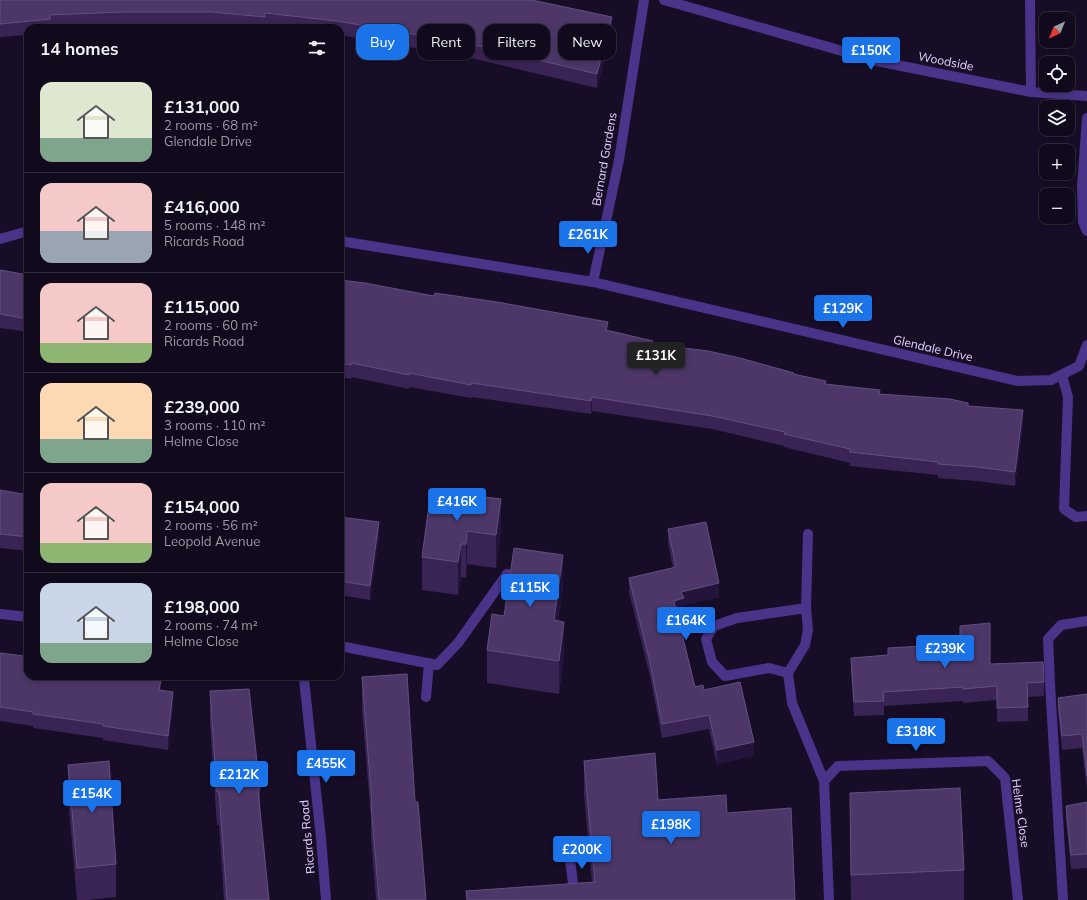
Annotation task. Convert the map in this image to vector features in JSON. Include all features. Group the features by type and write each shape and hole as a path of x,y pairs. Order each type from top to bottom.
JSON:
{"street":[{"name":"Bernard Gardens","path":"593,282 619,160 644,0"},
{"name":"Woodside","path":"664,0 681,2 877,61 1031,92 1087,96"},
{"path":"1030,0 1031,92"},
{"path":"1087,118 1082,186 1083,222 1087,231"},
{"path":"0,238 24,233"},
{"path":"344,242 593,282"},
{"name":"Glendale Drive","path":"593,282 1017,381 1050,380 1062,375 1079,366 1087,345"},
{"path":"1062,375 1068,397 1064,509 1076,517 1087,516"},
{"path":"808,534 806,608 808,630 805,645 788,673 792,703 824,781 829,900"},
{"path":"344,647 437,665 458,643 506,574"},
{"path":"788,673 769,668 725,676 712,662 706,639 714,626 738,618 806,608"},
{"path":"0,614 24,617"},
{"path":"1064,900 1048,640 1062,625 1087,621"},
{"path":"426,697 429,663"},
{"name":"Ricards Road","path":"304,680 326,900"},
{"name":"Helme Close","path":"824,781 838,766 988,761 1005,778 1018,900"},
{"path":"568,843 574,900"}],"building":[{"path":"0,0 532,0 612,17 610,24 558,24 558,60 601,60 597,74 538,60 550,60 550,24 483,24 483,47 475,45 475,24 417,24 417,35 409,33 409,24 356,24 265,13 265,17 211,12 122,12 50,15 50,19 0,24"},
{"path":"0,270 24,274 24,318 0,314"},
{"path":"344,280 434,296 435,293 497,302 608,322 606,330 653,341 652,344 708,351 740,358 794,373 793,374 826,381 825,384 880,390 879,394 950,399 968,403 968,406 1023,410 1015,472 938,464 938,462 850,452 850,449 784,434 785,432 712,416 592,397 591,401 472,383 471,385 409,373 409,375 352,363 351,365 344,364"},
{"path":"0,490 24,494 24,537 0,534"},
{"path":"431,490 501,499 496,535 467,531 466,544 461,544 458,562 422,557"},
{"path":"344,518 379,522 370,586 344,582"},
{"path":"706,522 719,583 681,592 684,598 674,601 695,687 703,685 704,690 740,682 754,742 717,750 709,715 662,724 650,662 629,578 676,567 668,529"},
{"path":"514,548 563,555 554,620 564,622 559,661 487,650 492,614 504,616"},
{"path":"990,623 990,664 1043,662 1044,682 1027,683 1028,707 997,708 997,686 963,689 963,687 883,692 884,701 854,702 851,658 888,655 888,648 924,646 924,639 960,636 960,626"},
{"path":"0,653 24,656 24,680 161,680 159,690 173,692 168,736 103,726 103,724 33,714 33,712 0,707"},
{"path":"407,674 415,802 418,802 426,900 379,900 362,677"},
{"path":"249,689 260,789 258,790 269,900 227,900 219,792 217,792 210,691"},
{"path":"1087,694 1087,776 1082,734 1062,736 1058,698"},
{"path":"655,753 658,800 726,795 727,813 791,808 795,900 467,900 466,891 595,882 584,761"},
{"path":"109,761 116,864 77,868 68,765"},
{"path":"960,788 964,870 851,875 850,793"},
{"path":"1087,802 1087,854 1071,855 1066,806"}]}
